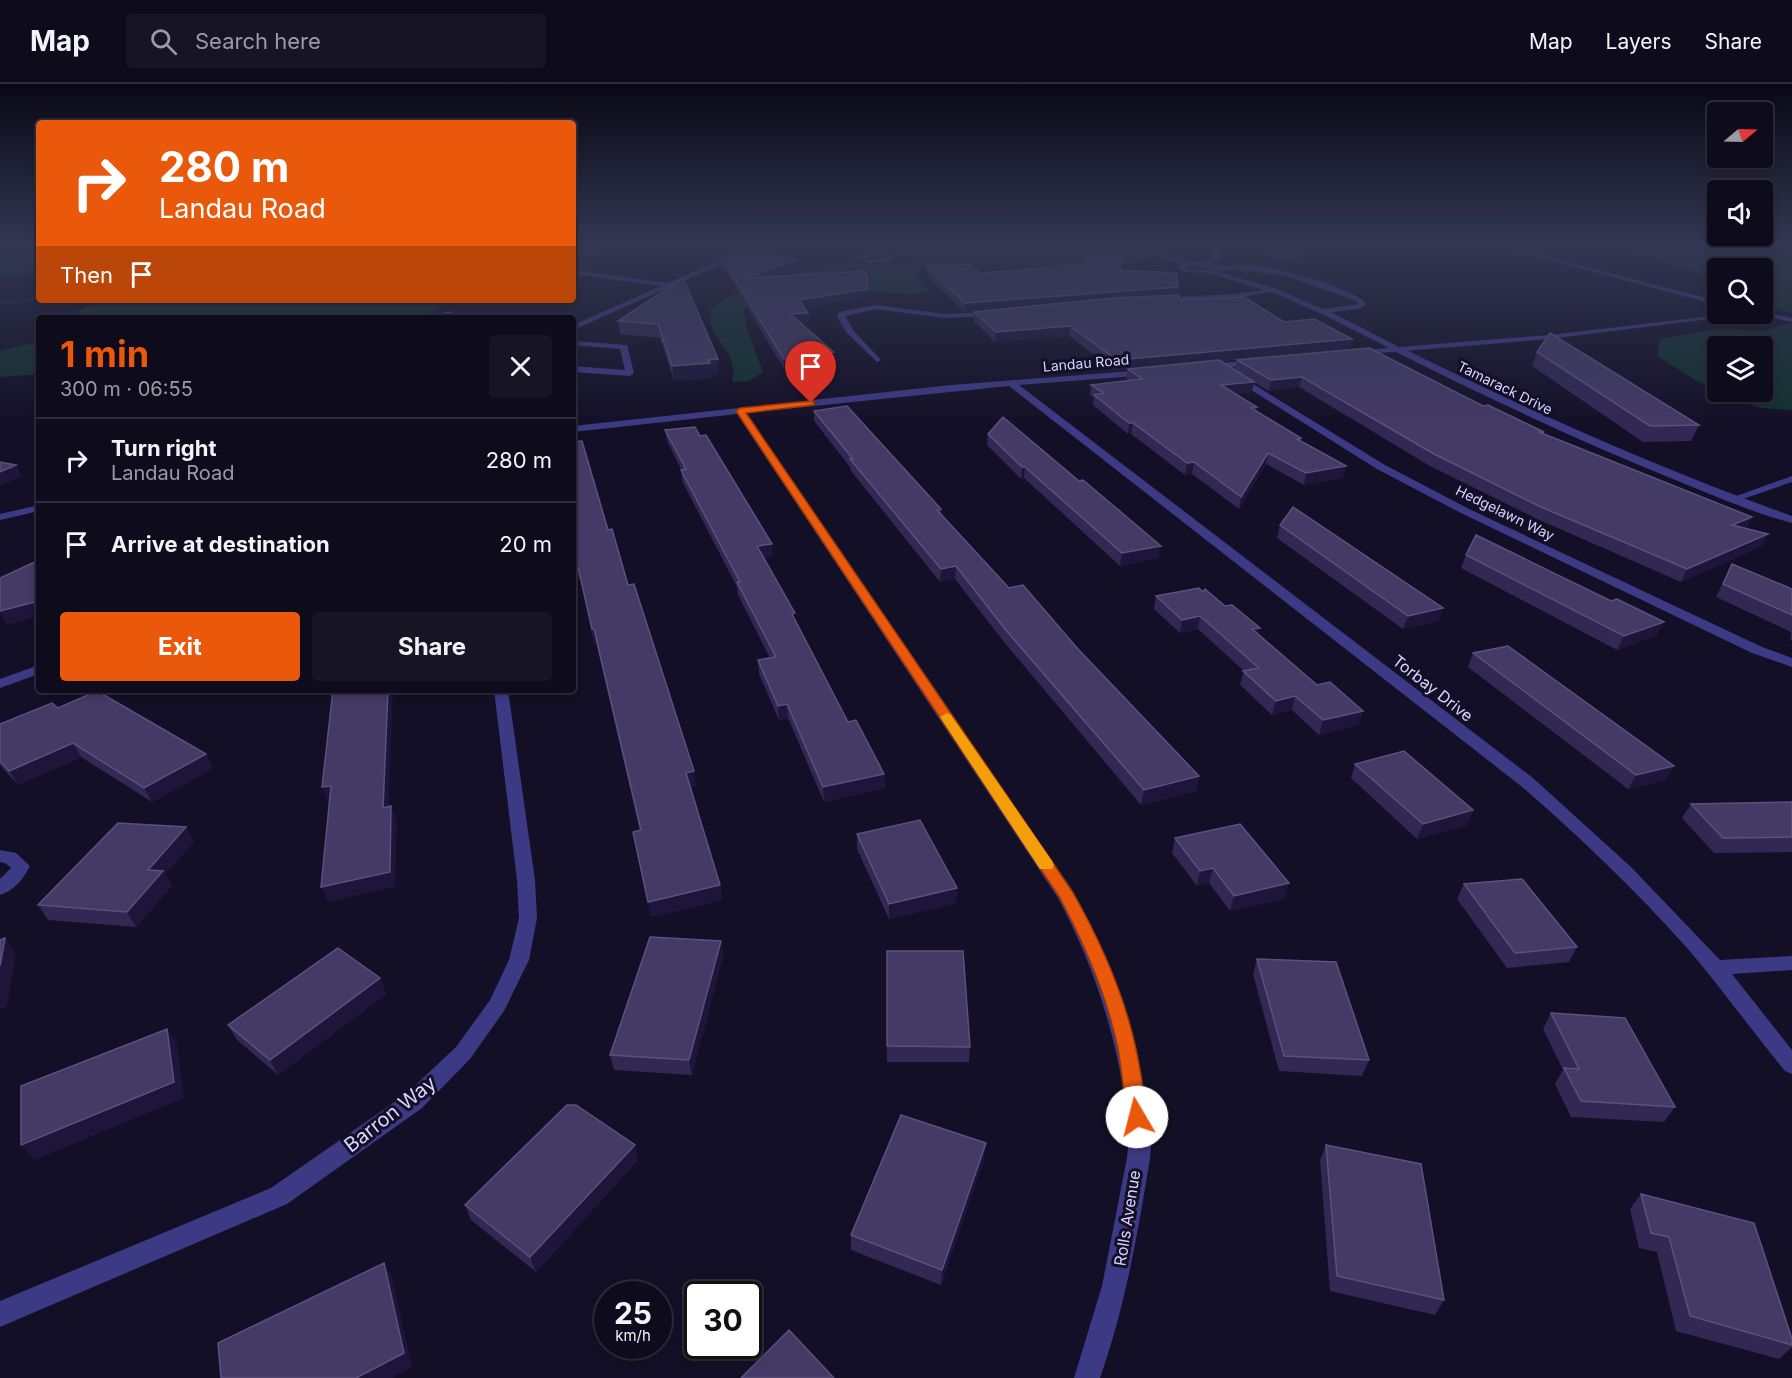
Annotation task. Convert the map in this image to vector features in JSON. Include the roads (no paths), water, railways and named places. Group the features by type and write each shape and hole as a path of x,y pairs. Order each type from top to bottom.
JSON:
{"street":[{"path":"576,327 625,304"},
{"name":"Tamarack Drive","path":"1308,304 1546,423 1733,499 1792,520"},
{"path":"1323,311 1359,307 1362,304"},
{"path":"877,360 850,331 841,317 842,314 876,307 945,316 1007,313"},
{"path":"1773,316 1792,320"},
{"path":"1347,354 1539,338 1707,318"},
{"path":"576,369 630,373 624,347 577,343"},
{"path":"1195,368 1265,361"},
{"name":"Hedgelawn Way","path":"1218,365 1381,467 1465,511 1757,650 1792,663"},
{"name":"Landau Road","path":"576,429 1010,383 1160,371"},
{"name":"Torbay Drive","path":"1010,383 1527,782 1635,881 1715,968 1792,1065"},
{"name":"Rolls Avenue","path":"740,411 1066,895 1088,934 1114,999 1127,1049 1140,1140 1120,1267 1087,1378"},
{"path":"1733,499 1792,479"},
{"path":"0,517 36,509"},
{"path":"0,684 36,670"},
{"name":"Barron Way","path":"0,1314 279,1196 414,1101 463,1053 497,1005 511,978 519,960 528,918 526,880 501,693"},
{"path":"0,856 10,857 21,866 17,874 0,889"},
{"path":"1715,968 1792,963"}]}
